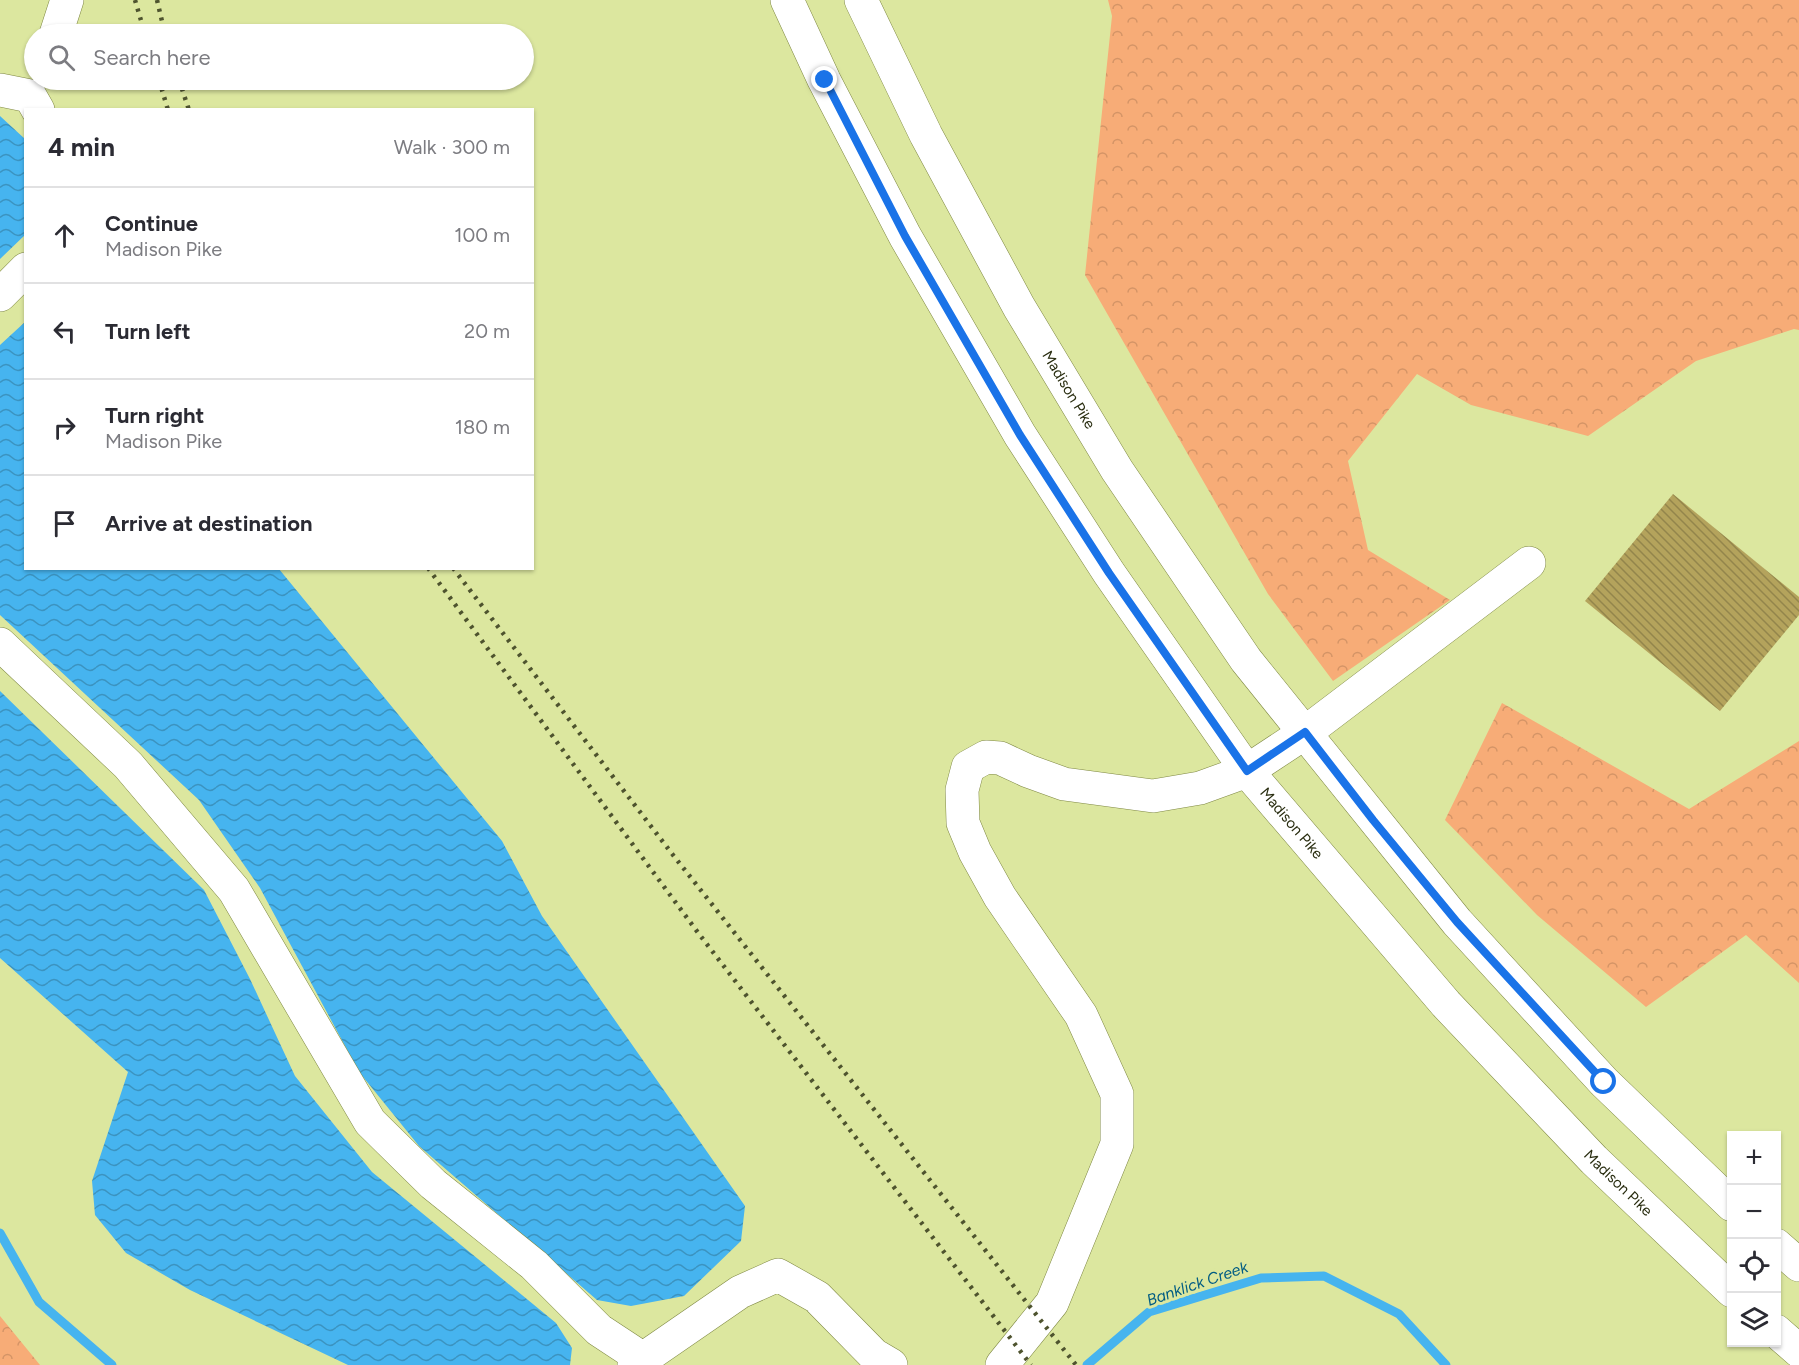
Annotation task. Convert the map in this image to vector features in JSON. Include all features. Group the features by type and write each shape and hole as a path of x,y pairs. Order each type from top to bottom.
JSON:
{"main road":[{"path":"59,24 67,0"},
{"name":"Madison Pike","path":"787,0 905,236 1020,435 1109,573 1247,771 1454,1012 1594,1160 1727,1287"},
{"name":"Madison Pike","path":"861,0 926,135 1008,286 1117,470 1246,660 1457,922 1604,1082 1727,1201"},
{"path":"0,294 24,271"},
{"path":"1002,1365 1052,1303 1117,1144 1117,1094 1081,1015 1000,897 975,852 963,823 962,790 968,767 986,756 1000,758 1064,784 1153,796 1200,788 1247,771 1305,732 1529,563"},
{"path":"0,644 128,765 234,890 370,1122 433,1184 534,1264 599,1330 639,1362 740,1292 778,1275 817,1296 874,1355 891,1365"},
{"path":"1781,1249 1799,1265"},
{"path":"1781,1335 1799,1351"}],"green space":[{"path":"1108,0 1799,0 1799,330 1794,329 1696,361 1588,436 1471,405 1417,374 1348,461 1368,550 1450,600 1333,681 1268,594 1085,275 1112,16"},
{"path":"1502,703 1689,809 1799,741 1799,983 1746,935 1646,1007 1537,915 1445,820"},
{"path":"0,1316 40,1365 0,1365"}],"water":[{"path":"0,116 24,138 24,236 0,259"},
{"path":"24,323 24,570 280,570 502,841 542,916 745,1206 741,1241 684,1296 631,1306 597,1300 419,1146 359,1072 260,888 199,800 0,615 0,345"},
{"path":"0,691 204,890 250,979 295,1076 372,1172 556,1323 572,1348 570,1365 348,1365 190,1290 126,1253 95,1215 92,1181 128,1072 0,958"}],"building":[{"path":"1673,494 1799,597 1799,615 1720,711 1585,601"}],"waterway":[{"name":"Banklick Creek","path":"0,1233 39,1302 112,1365"},
{"name":"Banklick Creek","path":"1087,1365 1149,1312 1261,1278 1324,1276 1399,1314 1446,1365"}],"railway":[{"path":"135,0 142,24"},
{"path":"157,0 163,24"},
{"path":"162,90 167,108"},
{"path":"182,90 188,108"},
{"path":"429,570 699,934 1031,1365"},
{"path":"455,570 673,855 1076,1365"}],"route":[{"path":"825,80 905,236 1020,435 1109,573 1247,771 1305,732 1373,820 1457,922 1604,1082"}]}
